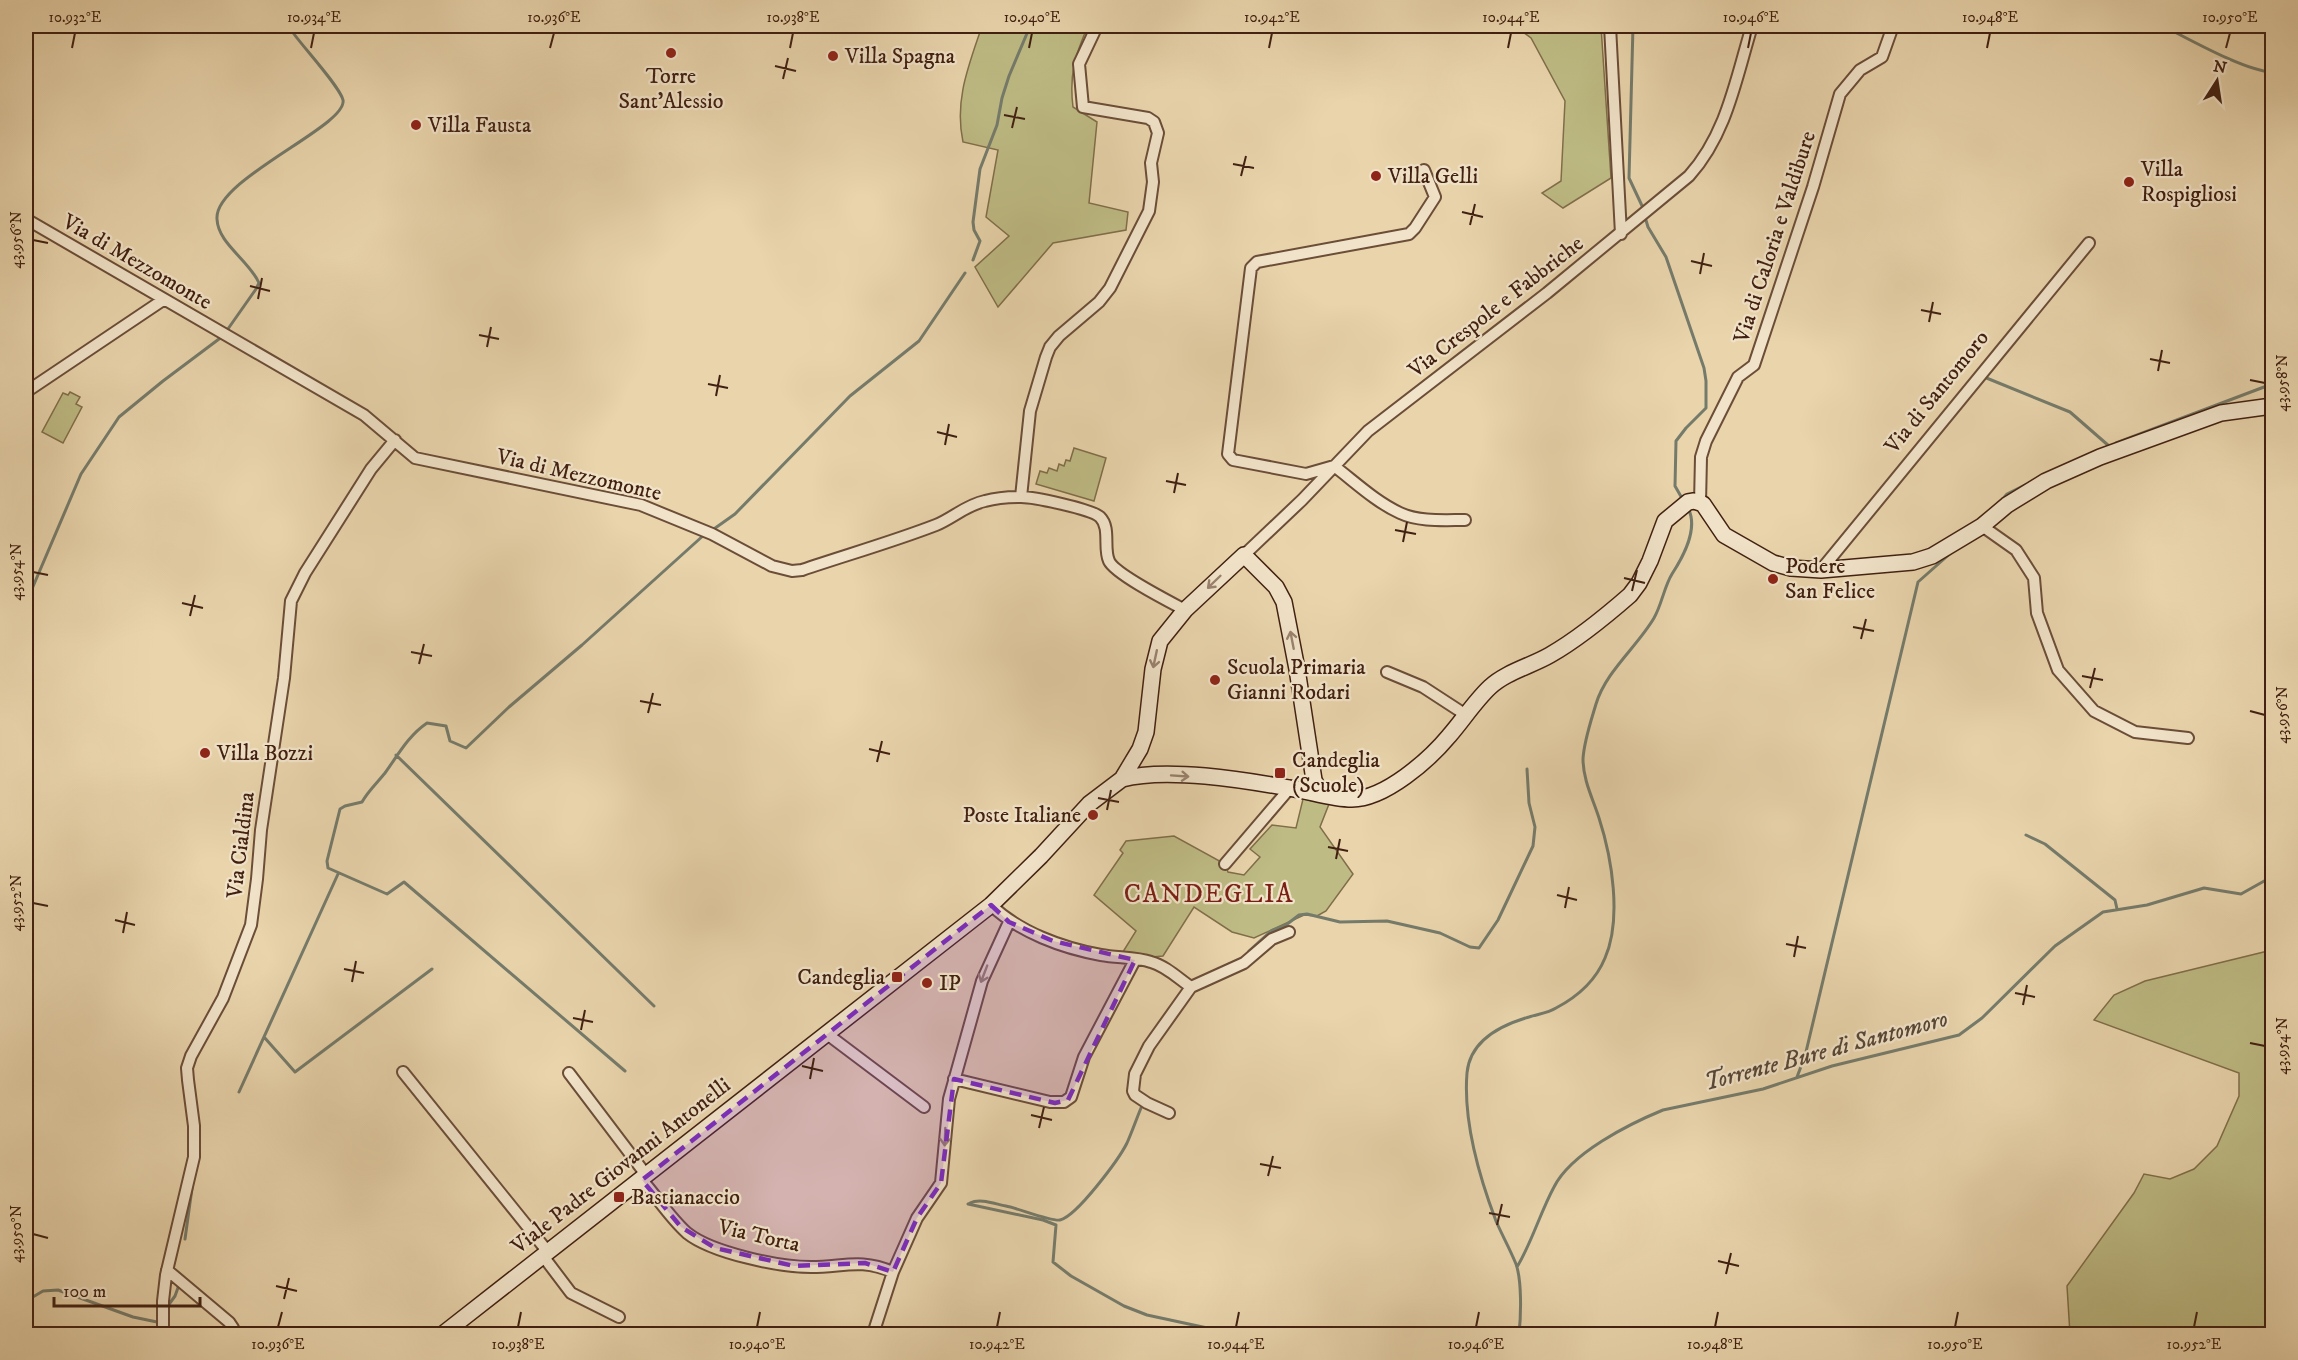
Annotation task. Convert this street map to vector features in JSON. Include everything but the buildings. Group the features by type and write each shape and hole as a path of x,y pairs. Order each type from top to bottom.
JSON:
{"main road":[{"path":"1122,778 1142,775 1210,777 1307,788 1351,799 1365,797 1379,792 1415,769 1444,742 1496,682 1551,655 1630,595 1639,584 1650,561 1662,525 1688,505 1705,506 1724,535 1756,555 1791,568 1821,570 1913,562 1932,556 1982,526 2007,505 2046,481 2100,457 2221,413 2272,406"},
{"path":"1122,778 1140,749 1146,732 1152,669 1158,646 1185,610 1244,555 1276,587 1284,602 1300,687 1307,788"},
{"name":"Viale Padre Giovanni Antonelli","path":"443,1335 991,905 1033,865 1089,804 1122,778"}],"street":[{"path":"1022,497 1028,419 1050,347 1059,336 1099,302 1110,288 1149,211 1151,200 1151,163 1158,133 1154,122 1131,115 1083,107 1079,64 1097,26"},
{"path":"1610,26 1621,234"},
{"name":"Via Crespole e Fabbriche","path":"1244,555 1368,431 1547,294 1689,176 1715,140 1726,113 1752,26"},
{"name":"Via di Caloria e Valdibure","path":"1688,505 1706,441 1738,377 1754,365 1813,187 1840,94 1860,70 1882,57 1893,26"},
{"path":"1424,170 1435,198 1409,234 1257,262 1251,268 1228,454 1233,460 1293,473 1306,474 1335,466 1377,499 1401,514 1430,520 1465,520"},
{"name":"Via di Mezzomonte","path":"26,219 364,416 415,458 641,505 712,534 762,562 792,571 802,570 934,526 969,506 985,500 1022,497 1097,515 1105,526 1110,565 1185,610"},
{"name":"Via di Santomoro","path":"1821,570 2089,243"},
{"path":"26,392 163,300"},
{"name":"Via Cialdina","path":"163,1335 163,1301 167,1270 194,1157 194,1126 187,1068 190,1056 229,984 251,925 261,830 284,678 291,601 305,573 371,469 395,440"},
{"path":"1982,526 2016,550 2034,578 2037,613 2058,670 2094,711 2135,732 2188,738"},
{"path":"1387,672 1423,687 1466,716"},
{"path":"1225,864 1307,788"},
{"path":"991,905 1009,922 1078,949 1150,961 1191,987"},
{"path":"873,1335 893,1272 917,1218 941,1183 947,1113 954,1079 982,981 1009,922"},
{"path":"1169,1113 1135,1095 1133,1081 1149,1046 1191,987 1244,963 1272,939 1288,932"},
{"path":"954,1079 1050,1102 1060,1103 1068,1100 1073,1092 1084,1057 1135,960"},
{"path":"827,1034 924,1107"},
{"path":"402,1072 546,1254 571,1293 619,1317"},
{"name":"Via Torta","path":"569,1073 681,1227 696,1239 715,1248 794,1266 818,1267 865,1263 893,1272"},
{"path":"167,1270 229,1322 233,1328 233,1335"}],"highlighted area":[{"path":"991,905 1009,922 1053,941 1135,960 1068,1100 1055,1103 954,1079 941,1183 917,1218 893,1272 865,1263 794,1266 715,1248 681,1227 642,1180"}],"shaded area":[{"path":"982,26 1088,26 1076,56 1072,85 1073,107 1097,122 1089,203 1128,212 1126,230 1053,243 998,307 975,267 1009,236 986,217 998,150 963,142 960,112 964,83"},
{"path":"1515,26 1601,26 1611,178 1563,208 1542,193 1561,181 1565,101 1531,38"},
{"path":"70,392 80,397 76,404 82,407 63,443 42,432 63,393 68,395"},
{"path":"1074,448 1106,458 1094,501 1036,484 1040,471 1047,473 1049,468 1057,471 1059,464 1064,466 1066,460 1070,461"},
{"path":"1303,799 1329,804 1320,827 1353,874 1326,911 1317,916 1304,915 1254,938 1232,932 1194,907 1163,956 1141,958 1121,955 1136,931 1094,895 1123,853 1120,850 1126,841 1174,836 1225,864 1228,872 1244,875 1260,857 1250,849 1272,825 1296,828"},
{"path":"2272,950 2272,1334 2070,1334 2067,1286 2134,1193 2144,1174 2170,1179 2194,1169 2217,1146 2239,1096 2239,1073 2094,1020 2114,995 2145,981"}],"waterway":[{"path":"26,603 81,474 119,417 223,336 259,283 228,244 219,228 217,219 222,203 236,187 305,139 339,111 343,100 340,94 290,26"},
{"path":"973,260 980,241 974,230 973,222 980,169 997,125 1009,76 1028,31 1034,26"},
{"path":"1633,26 1629,178 1644,210"},
{"path":"2163,26 2247,66 2272,72"},
{"path":"1645,217 1648,227 1666,257 1704,368 1706,381 1706,408 1676,441 1675,486 1683,500"},
{"path":"711,531 735,514 850,396 919,341 965,273"},
{"path":"1984,377 2070,412 2109,446"},
{"path":"2116,443 2272,384"},
{"path":"2001,501 2007,494 2025,485"},
{"path":"1519,1334 1518,1271 1496,1221 1484,1186 1470,1129 1466,1091 1469,1061 1481,1043 1498,1030 1518,1020 1553,1010 1571,999 1591,981 1605,958 1613,925 1613,888 1604,834 1585,774 1583,759 1585,745 1601,692 1614,670 1654,618 1669,579 1685,551 1692,525 1688,508"},
{"path":"625,1071 404,882 387,894 328,868 327,861 340,809 362,802 420,728 427,723 446,726 450,741 466,748 509,707 582,645 705,534"},
{"path":"1797,1077 1805,1056 1918,582 1953,551"},
{"path":"396,755 654,1006"},
{"path":"1249,951 1271,931 1286,925 1299,915 1307,914 1340,922 1387,921 1440,933 1470,947 1479,948 1498,920 1533,846 1535,827 1529,803 1527,769"},
{"path":"2026,835 2045,844 2115,900 2117,909"},
{"name":"Torrente Bure di Santomoro","path":"1517,1267 1549,1197 1562,1175 1587,1151 1634,1123 1663,1110 1763,1089 1832,1066 1959,1035 1982,1018 2055,946 2103,912 2147,905 2204,888 2241,894 2266,880 2272,868"},
{"path":"239,1092 338,874"},
{"path":"264,1037 295,1072 432,969"},
{"path":"970,1203 988,1202 1060,1220 1077,1209 1116,1161 1127,1143 1141,1108"},
{"path":"185,1239 193,1181"},
{"path":"968,1204 1043,1220 1056,1225 1053,1262 1071,1276 1124,1306 1147,1315 1212,1329 1222,1334"},
{"path":"167,1307 179,1285"},
{"path":"26,1301 43,1291 58,1290 133,1317 157,1322 159,1320"}],"place":[{"name":"Torre Sant'Alessio","path":"671,53"},
{"name":"Villa Spagna","path":"833,56"},
{"name":"Villa Fausta","path":"416,125"},
{"name":"Villa Gelli","path":"1376,176"},
{"name":"Villa Rospigliosi","path":"2129,182"},
{"name":"Podere San Felice","path":"1773,579"},
{"name":"Scuola Primaria Gianni Rodari","path":"1215,680"},
{"name":"Villa Bozzi","path":"205,753"},
{"name":"Candeglia (Scuole)","path":"1280,773"},
{"name":"Poste Italiane","path":"1093,815"},
{"name":"Candeglia","path":"897,977"},
{"name":"IP","path":"927,983"},
{"name":"Bastianaccio","path":"619,1197"}],"district":[{"name":"CANDEGLIA","path":"1209,894"}]}
